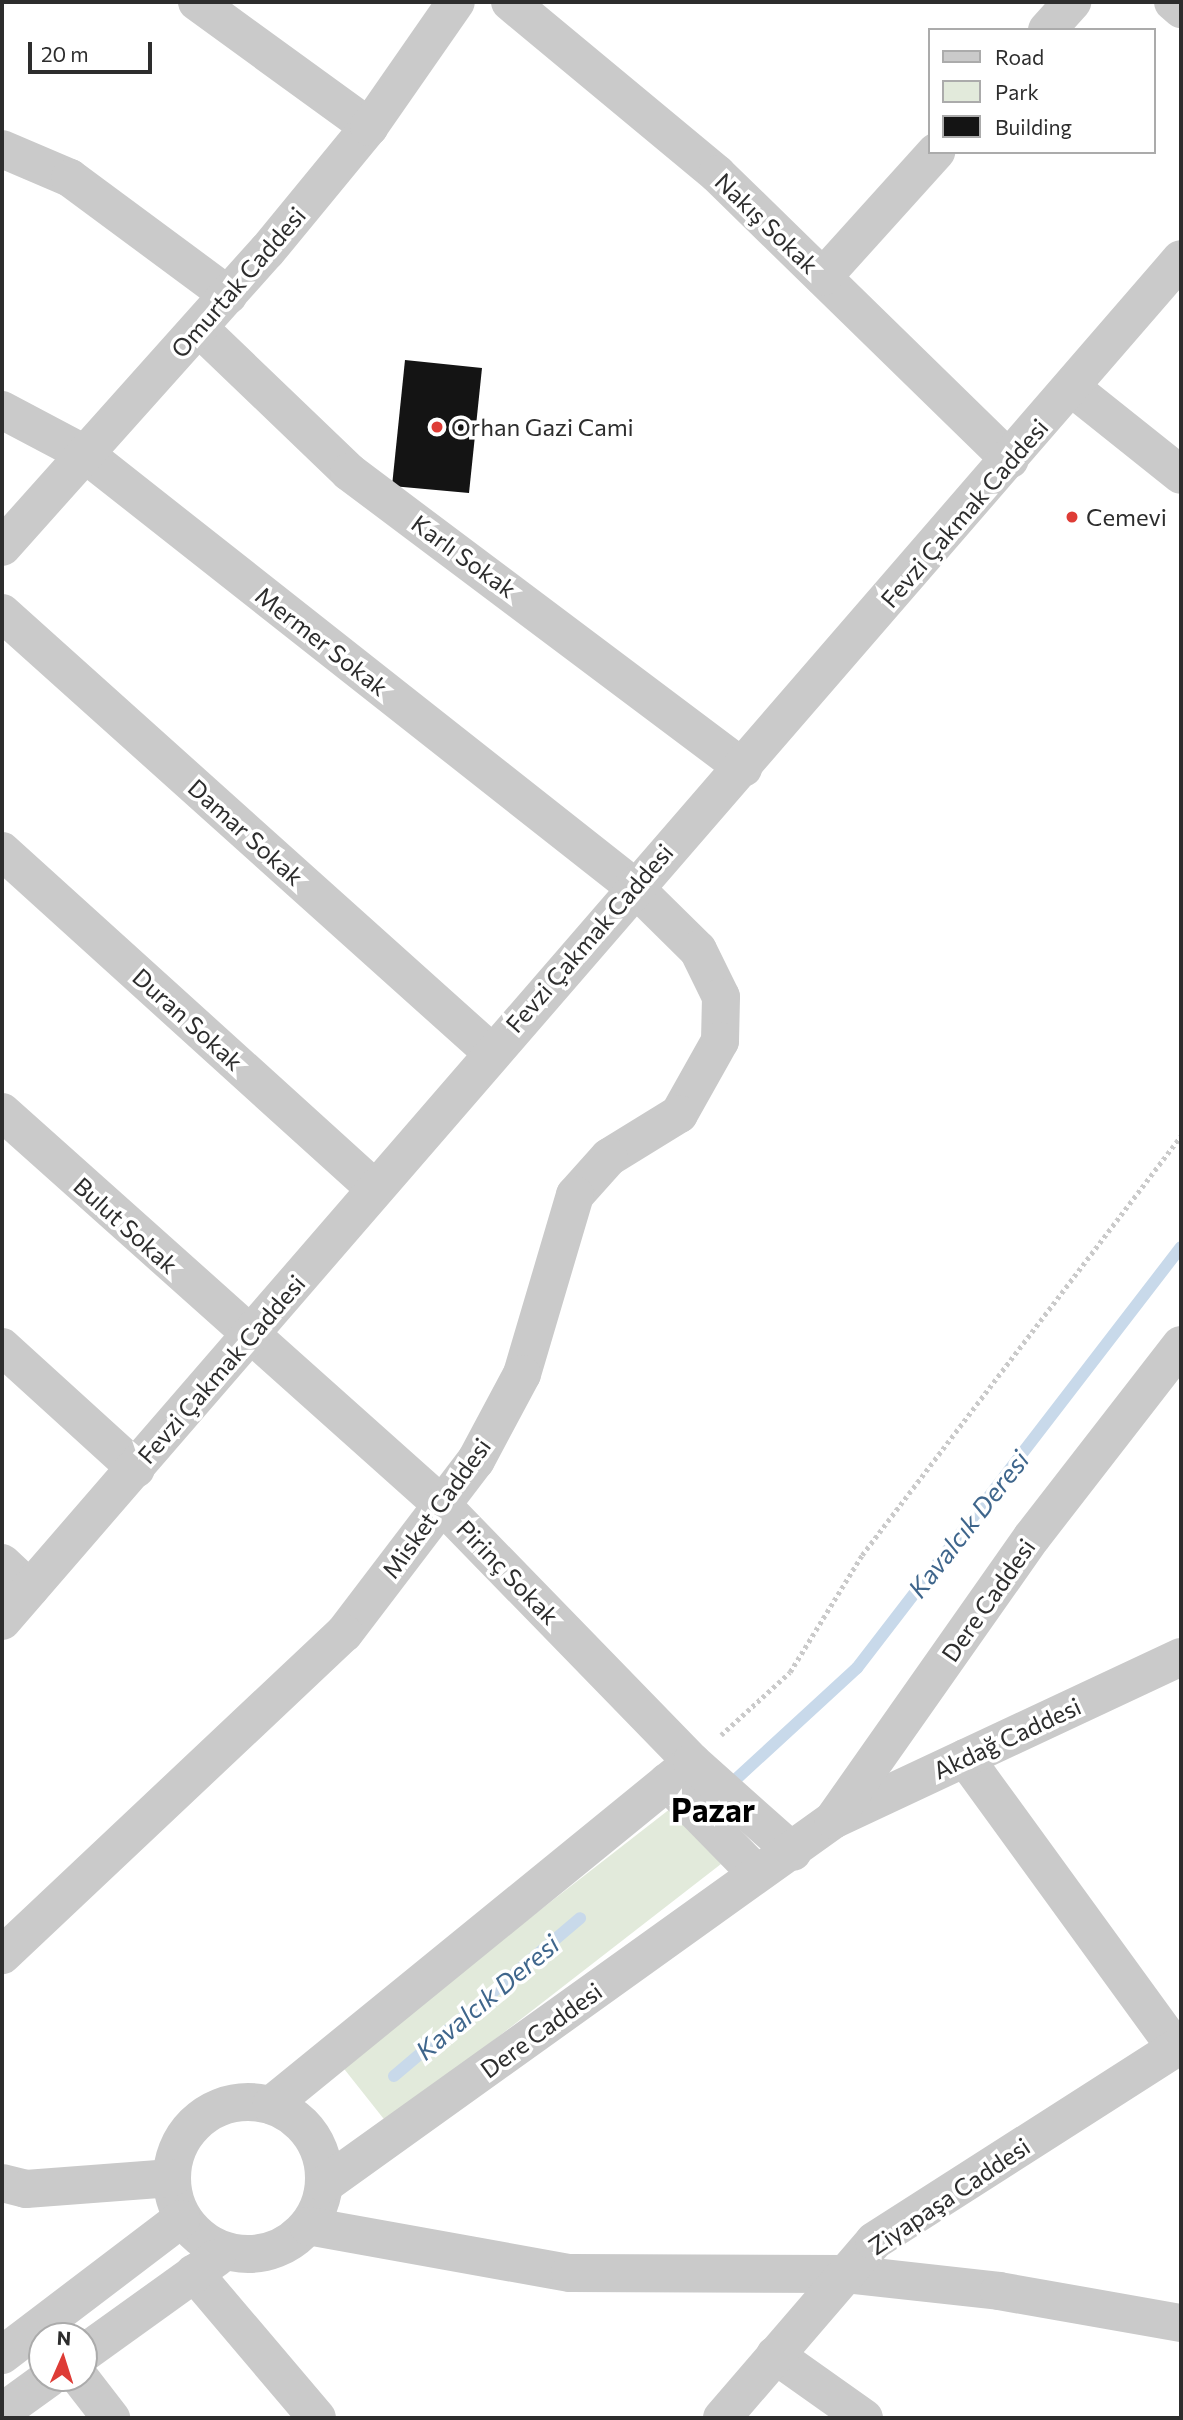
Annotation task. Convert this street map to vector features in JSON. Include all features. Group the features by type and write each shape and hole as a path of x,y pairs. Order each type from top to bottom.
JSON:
{"street":[{"path":"197,2 369,127"},
{"name":"Omurtak Caddesi","path":"2,547 228,295 369,127 456,2"},
{"name":"Nakış Sokak","path":"510,2 718,174 1010,460"},
{"path":"1049,28 1072,2"},
{"path":"1173,2 1181,9"},
{"path":"2,149 70,178 228,295"},
{"path":"823,277 934,154"},
{"name":"Fevzi Çakmak Caddesi","path":"2,1621 250,1338 490,1051 633,886 743,768 1181,259"},
{"name":"Karlı Sokak","path":"199,328 349,472 743,768"},
{"path":"1072,388 1181,475"},
{"name":"Mermer Sokak","path":"2,410 85,454 633,886"},
{"name":"Damar Sokak","path":"2,614 490,1051"},
{"name":"Duran Sokak","path":"2,851 374,1188"},
{"name":"Misket Caddesi","path":"2,1955 344,1633 476,1460 522,1374 575,1195 609,1157 679,1114 720,1041 721,997 698,950 633,886"},
{"name":"Bulut Sokak","path":"2,1112 250,1338"},
{"name":"Pirinç Sokak","path":"250,1338 442,1504 680,1772"},
{"name":"Dere Caddesi","path":"325,2184 756,1873 793,1852 833,1820 1032,1537 1181,1345"},
{"path":"2,1348 136,1468"},
{"path":"2,1563 30,1589"},
{"name":"Akdağ Caddesi","path":"833,1820 1181,1657"},
{"path":"965,1758 1179,2046"},
{"path":"680,1772 793,1852"},
{"path":"680,1772 756,1873"},
{"path":"271,2105 680,1772"},
{"name":"Ziyapaşa Caddesi","path":"723,2418 874,2241 1179,2046"},
{"path":"224,2105 271,2105 312,2135 325,2184 308,2226 271,2251 226,2250 181,2219 172,2178 186,2134 203,2117 224,2105"},
{"path":"2,2183 26,2189 172,2178"},
{"path":"2,2355 181,2219"},
{"path":"308,2226 570,2273 846,2274 999,2291 1181,2323"},
{"path":"98,2343 226,2250"},
{"path":"194,2273 317,2418"},
{"path":"775,2356 864,2418"},
{"path":"2,2412 30,2392"},
{"path":"91,2392 111,2418"}],"path":[{"path":"680,1772 790,1672 862,1555 1181,1136"}],"green space":[{"path":"675,1805 721,1864 387,2123 341,2065"}],"building":[{"name":"Orhan Gazi Cami","path":"405,360 482,368 469,493 392,486"}],"waterway":[{"name":"Kavalcık Deresi","path":"734,1781 857,1668 1181,1247"},
{"name":"Kavalcık Deresi","path":"394,2076 580,1918"}],"place":[{"name":"Orhan Gazi Cami","path":"437,427"},
{"name":"Cemevi","path":"1072,517"}],"district":[{"name":"Pazar","path":"713,1809"}]}
